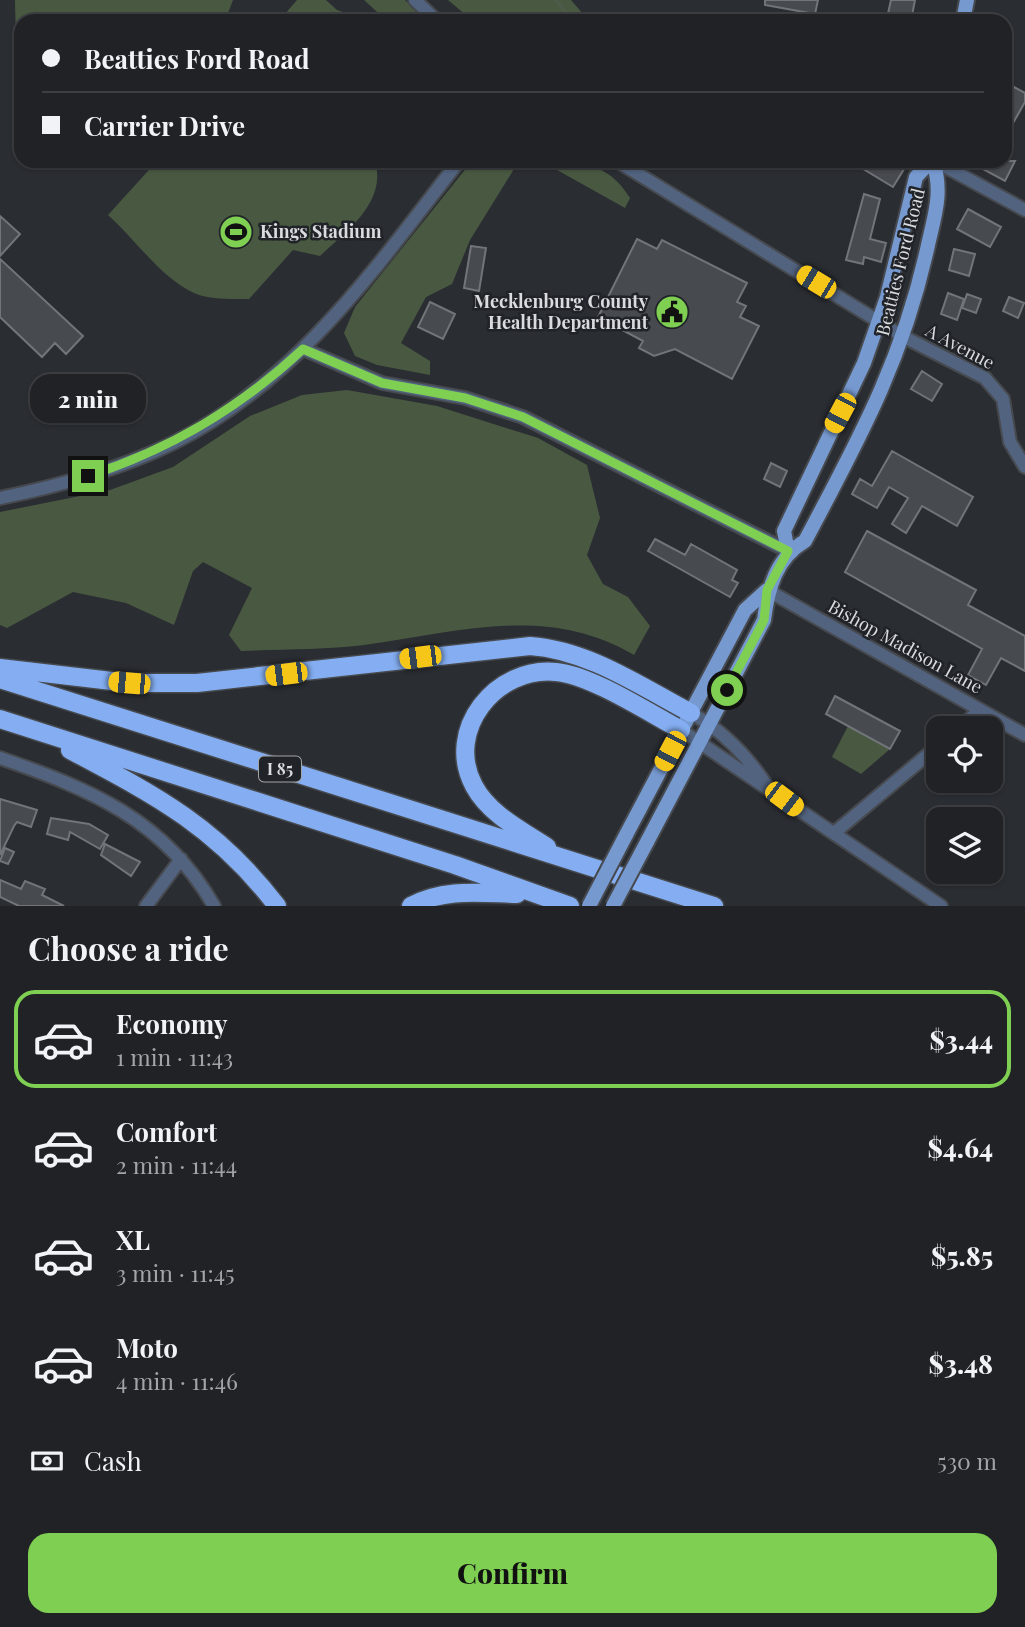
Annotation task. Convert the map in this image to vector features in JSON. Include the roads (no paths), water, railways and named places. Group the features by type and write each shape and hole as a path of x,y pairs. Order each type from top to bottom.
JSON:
{"highway":[{"path":"0,668 129,683 197,683 530,646 558,649 584,658 691,713"},
{"path":"562,857 495,811 480,796 470,777 465,757 466,735 474,716 488,698 505,684 524,676 545,671 567,673 681,730"},
{"name":"I 85","path":"0,679 714,906"},
{"name":"I 85","path":"0,719 455,865 570,906"},
{"path":"27,727 183,812 232,853 277,906"},
{"path":"411,906 427,898 456,892 535,894"}],"main road":[{"name":"Beatties Ford Road","path":"788,551 784,531 856,381 879,320 916,177 926,168"},
{"name":"Beatties Ford Road","path":"589,906 745,610 767,590 788,551 805,541 873,412 904,337 918,290 940,184 935,168"},
{"name":"Beatties Ford Road","path":"613,906 764,620 767,590"}],"street":[{"path":"415,0 430,14"},
{"path":"0,498 88,476 175,442 240,402 303,349 453,168"},
{"name":"A Avenue","path":"629,168 904,337 977,373 992,384 1006,407 1012,450 1025,467"},
{"path":"946,168 1025,210"},
{"path":"303,349 382,383 465,398 523,417 788,551"},
{"path":"1012,450 1025,444"},
{"name":"Bishop Madison Lane","path":"767,590 1025,735"},
{"path":"974,716 981,710"},
{"path":"691,713 709,723 754,767 767,786"},
{"path":"681,730 941,906"},
{"path":"834,833 926,756"},
{"path":"0,758 113,805 148,828 181,859 214,906"},
{"path":"146,906 181,859"}],"waterway":[{"path":"556,0 567,14"}],"place":[{"name":"Kings Stadium","path":"236,232"},
{"name":"Mecklenburg County Health Department","path":"672,312"}]}
